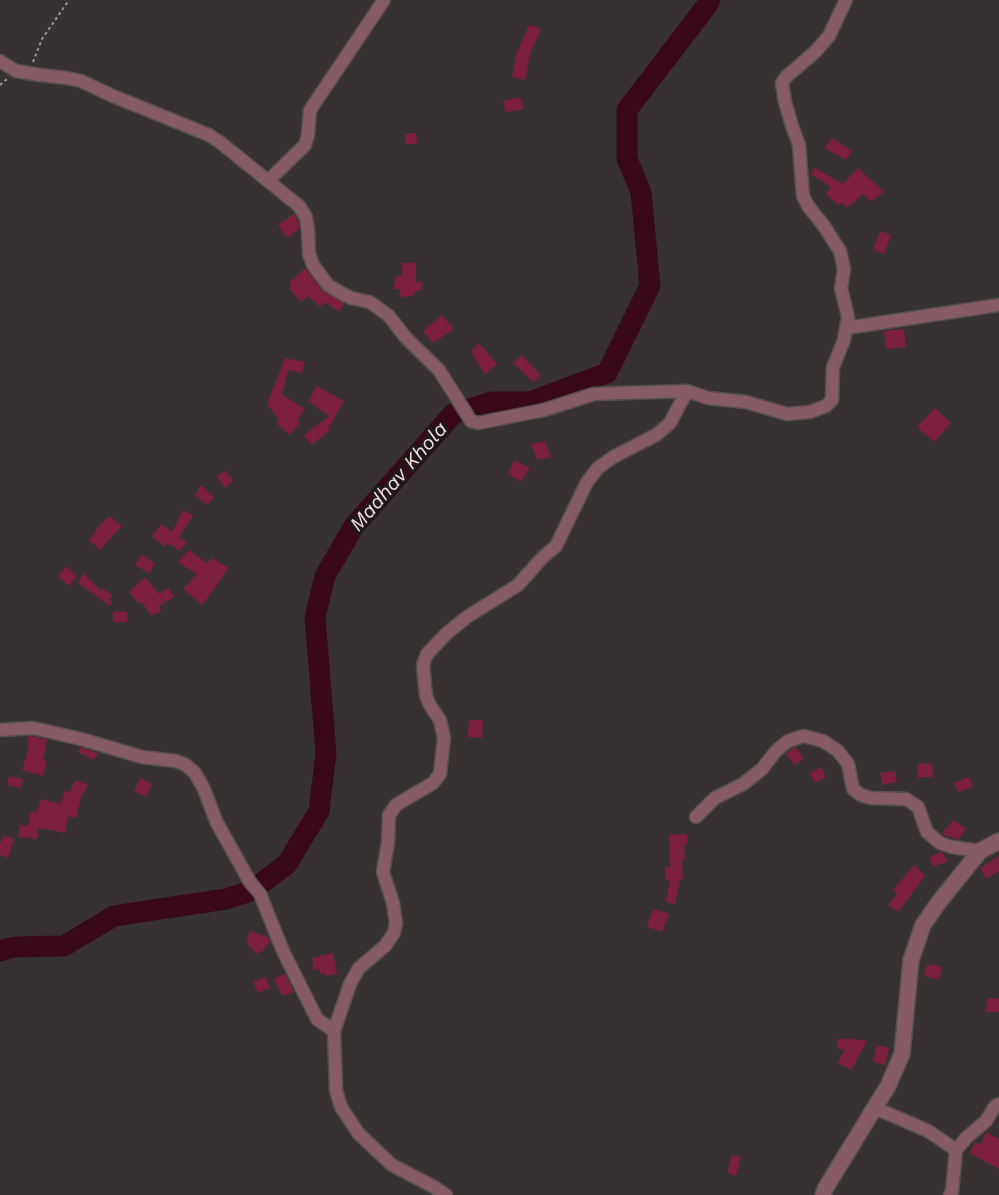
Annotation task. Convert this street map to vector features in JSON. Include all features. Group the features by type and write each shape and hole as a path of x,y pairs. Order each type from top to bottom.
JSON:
{"street":[{"path":"268,181 305,145 310,110 384,0"},
{"path":"0,61 16,71 81,81 209,135 221,143 299,206 306,217 309,254 313,265 328,285 341,293 370,302 389,316 406,339 439,369 471,421 478,423 544,410 594,394 687,391 708,398 746,402 787,414 810,412 826,406 832,400 833,367 844,340 848,317 841,288 844,269 840,251 824,226 807,206 804,196 800,146 785,102 782,83 829,36 846,0"},
{"path":"846,328 999,305"},
{"path":"446,1195 392,1165 359,1134 341,1107 336,1090 334,1031 350,984 359,968 385,946 394,933 396,923 393,903 383,872 388,842 389,815 396,805 433,783 440,774 444,738 440,720 426,696 423,665 426,654 467,617 518,585 556,546 587,482 598,468 612,457 657,435 670,423 687,391"},
{"path":"0,730 33,728 81,738 142,757 176,760 195,773 204,789 216,821 250,882 260,894 283,951 317,1019 334,1031"},
{"path":"696,817 715,798 743,784 762,769 776,751 788,741 804,736 823,741 838,751 848,764 853,789 861,795 871,798 906,799 918,807 927,832 940,843 980,851"},
{"path":"823,1195 888,1086 902,1054 911,960 923,925 980,851 999,841"},
{"path":"950,1195 956,1150 986,1121 999,1104"},
{"path":"875,1108 928,1131 956,1150"}],"path":[{"path":"30,73 42,39 69,0"}],"building":[{"path":"529,25 541,29 530,54 525,80 512,77 516,55"},
{"path":"520,97 524,109 506,112 503,101"},
{"path":"416,133 417,144 405,144 405,134"},
{"path":"832,138 852,151 846,160 825,148"},
{"path":"815,168 843,184 858,168 884,192 871,201 863,194 847,208 842,203 838,205 826,194 831,187 811,174"},
{"path":"294,214 298,220 299,229 287,238 278,225"},
{"path":"880,231 891,235 884,254 873,250"},
{"path":"402,263 416,263 416,282 422,282 421,291 415,291 413,296 400,297 399,289 393,289 396,276 402,276"},
{"path":"305,268 322,290 344,303 339,312 325,302 320,307 308,296 301,302 290,289 290,282"},
{"path":"442,315 454,329 433,343 423,331"},
{"path":"904,329 906,347 886,349 884,331"},
{"path":"479,343 497,364 485,375 471,351"},
{"path":"522,355 541,376 533,382 513,363"},
{"path":"285,358 305,362 302,373 288,370 282,395 305,409 297,420 300,423 289,435 276,423 279,420 267,404"},
{"path":"317,386 344,401 328,429 330,430 312,445 304,435 329,416 308,401"},
{"path":"935,408 951,423 934,442 917,427"},
{"path":"545,441 551,457 537,460 531,444"},
{"path":"514,460 530,468 521,482 508,474"},
{"path":"225,470 233,481 225,488 217,477"},
{"path":"201,485 214,497 207,505 195,495"},
{"path":"183,510 193,516 179,537 187,542 180,551 168,543 165,547 152,536 161,524 172,532"},
{"path":"109,516 122,526 100,550 89,540"},
{"path":"189,550 207,563 212,558 229,568 202,605 183,589 197,574 178,562"},
{"path":"142,554 155,564 149,573 135,565"},
{"path":"66,566 77,576 69,586 58,576"},
{"path":"84,573 101,591 102,588 112,595 109,599 112,603 110,606 78,583"},
{"path":"145,577 159,594 168,588 174,597 159,606 162,610 152,616 129,592"},
{"path":"113,611 127,612 127,622 113,622"},
{"path":"469,720 483,720 482,738 468,737"},
{"path":"28,737 47,740 43,760 47,761 43,776 22,770 29,746 27,745"},
{"path":"80,747 98,753 94,760 78,752"},
{"path":"795,747 804,758 795,765 786,754"},
{"path":"932,763 933,777 918,778 917,764"},
{"path":"821,767 826,777 815,783 810,773"},
{"path":"895,771 897,782 882,785 880,773"},
{"path":"9,776 23,779 21,788 7,785"},
{"path":"969,777 973,787 958,792 954,783"},
{"path":"141,778 152,784 146,797 134,791"},
{"path":"75,780 88,785 84,794 82,793 76,818 68,816 65,833 38,828 37,839 18,837 20,825 28,826 31,811 37,812 40,799 61,804 64,791 70,792"},
{"path":"953,820 966,829 958,840 942,834"},
{"path":"687,834 687,845 684,845 685,859 682,859 683,879 680,879 675,904 666,902 670,880 666,880 665,867 670,867 669,835"},
{"path":"4,835 14,839 8,858 0,855 0,844"},
{"path":"940,852 948,861 933,867 929,858"},
{"path":"999,856 999,871 986,879 980,868"},
{"path":"914,865 925,876 898,912 888,905 897,894 893,890"},
{"path":"653,909 669,914 662,932 647,927"},
{"path":"250,931 270,940 264,950 256,954 246,942"},
{"path":"333,953 337,974 326,976 325,973 320,974 319,969 314,970 312,958"},
{"path":"927,964 942,967 939,980 924,976"},
{"path":"285,974 294,992 282,996 274,979"},
{"path":"266,977 270,988 258,993 253,982"},
{"path":"987,998 999,999 999,1012 986,1012"},
{"path":"837,1039 867,1041 851,1070 837,1063 845,1049 837,1049"},
{"path":"877,1045 889,1048 885,1065 873,1062"},
{"path":"986,1132 999,1139 999,1169 969,1153 975,1142 980,1145"},
{"path":"732,1155 741,1157 736,1176 727,1173"}],"waterway":[{"name":"Madhav Khola","path":"0,951 14,947 64,946 114,916 226,899 251,891 287,864 319,811 326,753 315,617 325,576 354,526 453,414 492,402 530,402 607,373 650,286 641,192 627,159 627,110 710,0"}]}
